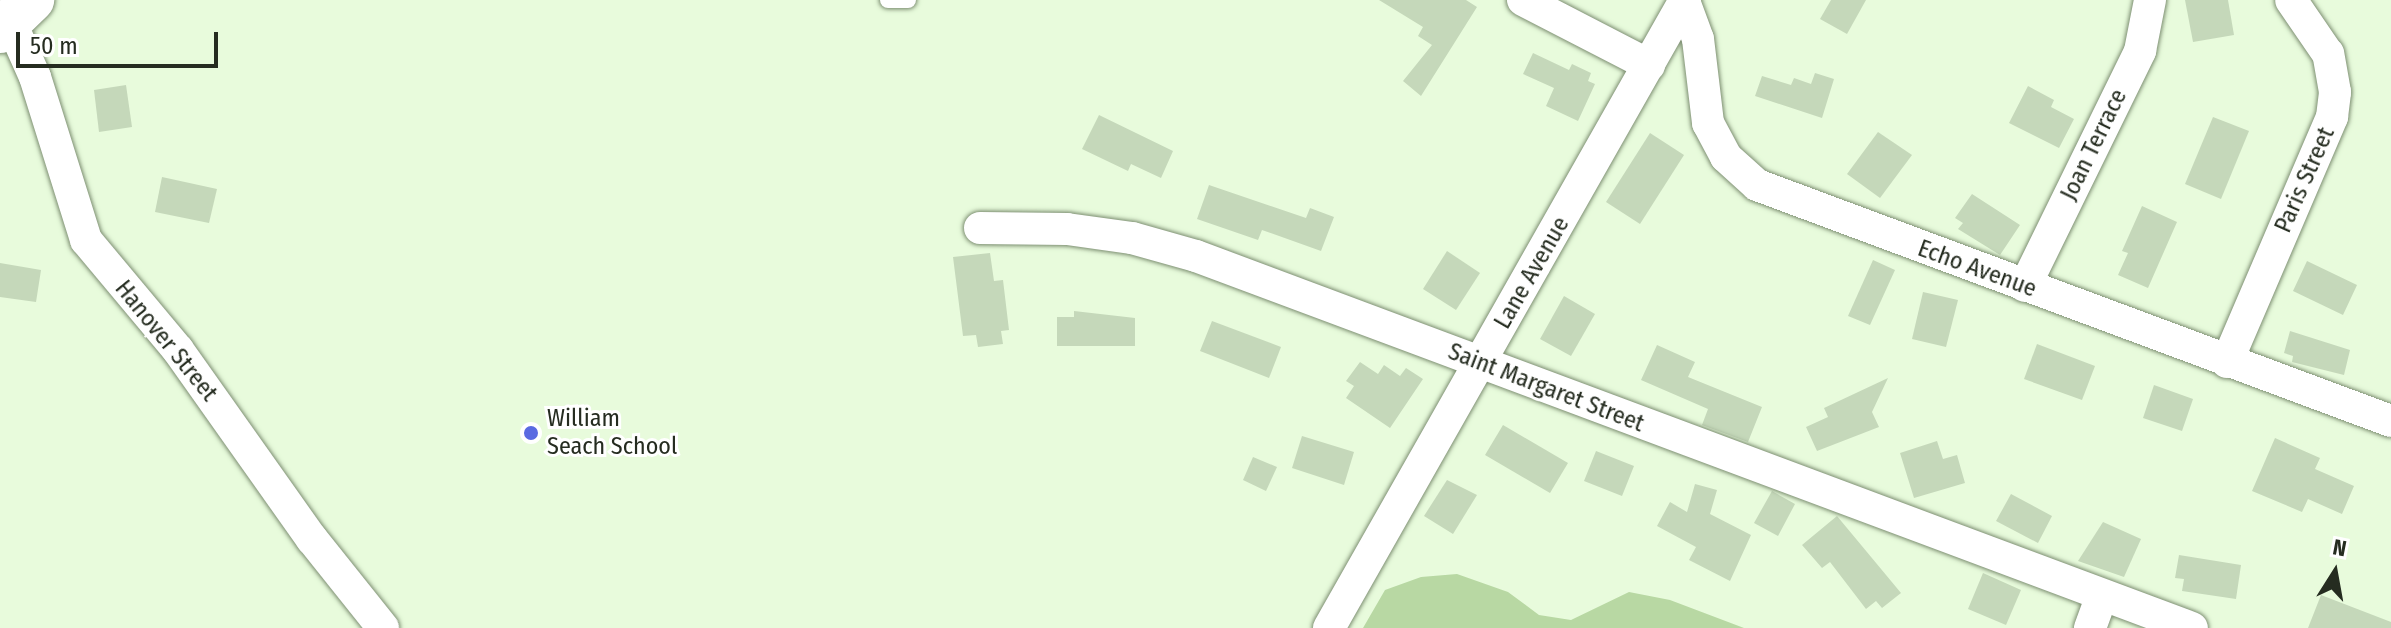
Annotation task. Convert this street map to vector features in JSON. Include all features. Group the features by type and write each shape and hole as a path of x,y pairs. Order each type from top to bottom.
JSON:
{"street":[{"path":"1523,0 1649,65"},
{"name":"Joan Terrace","path":"2025,286 2140,51 2150,0"},
{"name":"Paris Street","path":"2227,362 2332,117 2335,92 2328,54 2291,0"},
{"name":"Lane Avenue","path":"1329,628 1685,1"},
{"name":"Echo Avenue","path":"1685,1 1698,39 1708,123 1740,172 1776,195 2391,421"},
{"name":"Hanover Street","path":"14,18 86,240 178,350 312,539 383,628"},
{"name":"Saint Margaret Street","path":"980,228 1067,229 1132,238 1196,256 2192,628"},
{"path":"2090,628 2102,595"}],"lane":[{"path":"888,0 908,0"}],"green space":[{"path":"1457,574 1508,592 1539,615 1571,620 1629,592 1670,600 1744,628 1363,628 1385,590 1421,577"}],"building":[{"path":"1379,0 1466,0 1477,7 1421,96 1403,81 1432,45 1418,36 1423,27"},
{"path":"1831,0 1866,0 1847,34 1820,19"},
{"path":"2185,0 2228,0 2234,35 2193,42"},
{"path":"1533,53 1569,70 1572,64 1591,73 1588,81 1595,84 1578,121 1546,106 1554,88 1523,74"},
{"path":"1815,73 1834,79 1822,118 1755,96 1762,76 1791,85 1794,78 1811,84"},
{"path":"126,85 132,127 99,132 94,90"},
{"path":"2028,86 2054,100 2051,107 2074,119 2059,148 2009,123"},
{"path":"1099,115 1173,151 1161,178 1131,164 1128,171 1082,149"},
{"path":"2213,117 2249,131 2221,199 2185,184"},
{"path":"1878,132 1912,155 1880,198 1847,174"},
{"path":"1650,133 1684,155 1640,224 1606,202"},
{"path":"162,177 217,189 209,223 155,212"},
{"path":"1209,185 1306,218 1310,208 1334,217 1321,251 1262,230 1258,240 1197,219"},
{"path":"1972,194 2020,225 2000,255 1958,229 1963,223 1955,218"},
{"path":"2142,206 2177,222 2148,288 2118,275 2128,253 2122,251"},
{"path":"1447,251 1480,273 1456,310 1423,289"},
{"path":"990,253 994,281 1003,280 1009,330 1001,331 1003,344 978,347 976,335 963,336 953,257"},
{"path":"1873,260 1895,270 1870,325 1848,316"},
{"path":"2307,261 2357,285 2343,315 2293,291"},
{"path":"0,263 41,270 36,302 0,297"},
{"path":"1923,292 1958,300 1946,347 1912,339"},
{"path":"1564,296 1595,314 1571,356 1540,339"},
{"path":"1074,311 1135,318 1135,346 1057,346 1057,317 1074,317"},
{"path":"1212,321 1281,347 1269,378 1200,351"},
{"path":"2290,331 2350,350 2344,375 2292,362 2293,356 2284,353"},
{"path":"2037,344 2095,366 2082,400 2024,379"},
{"path":"1657,345 1695,362 1688,377 1762,407 1748,442 1702,425 1708,409 1641,380"},
{"path":"1360,362 1378,374 1384,365 1400,376 1406,368 1423,379 1390,428 1346,398 1354,386 1346,381"},
{"path":"1888,378 1872,412 1879,427 1817,451 1806,427 1828,417 1824,408"},
{"path":"2154,385 2193,399 2182,431 2143,418"},
{"path":"1503,425 1568,463 1550,493 1485,455"},
{"path":"1302,436 1354,452 1344,485 1292,468"},
{"path":"2275,438 2320,458 2315,469 2354,486 2342,514 2308,499 2302,512 2252,491"},
{"path":"1937,441 1943,459 1957,455 1965,483 1914,498 1900,453"},
{"path":"1596,451 1634,466 1622,496 1584,481"},
{"path":"1253,457 1277,467 1266,491 1243,480"},
{"path":"1447,480 1477,495 1453,534 1424,516"},
{"path":"1695,484 1717,490 1710,514 1751,535 1730,581 1689,560 1696,547 1657,526 1670,502 1687,512"},
{"path":"1772,491 1795,504 1778,536 1754,523"},
{"path":"2011,494 2052,516 2038,543 1996,521"},
{"path":"1837,516 1901,593 1882,608 1876,601 1866,609 1830,562 1822,568 1802,545"},
{"path":"2103,522 2141,539 2124,577 2078,561"},
{"path":"2179,555 2241,565 2236,599 2182,591 2184,579 2175,578"},
{"path":"1983,573 2021,590 2006,625 1968,609"},
{"path":"2321,595 2391,622 2391,628 2308,628"}],"place":[{"name":"William Seach School","path":"531,433"}]}
